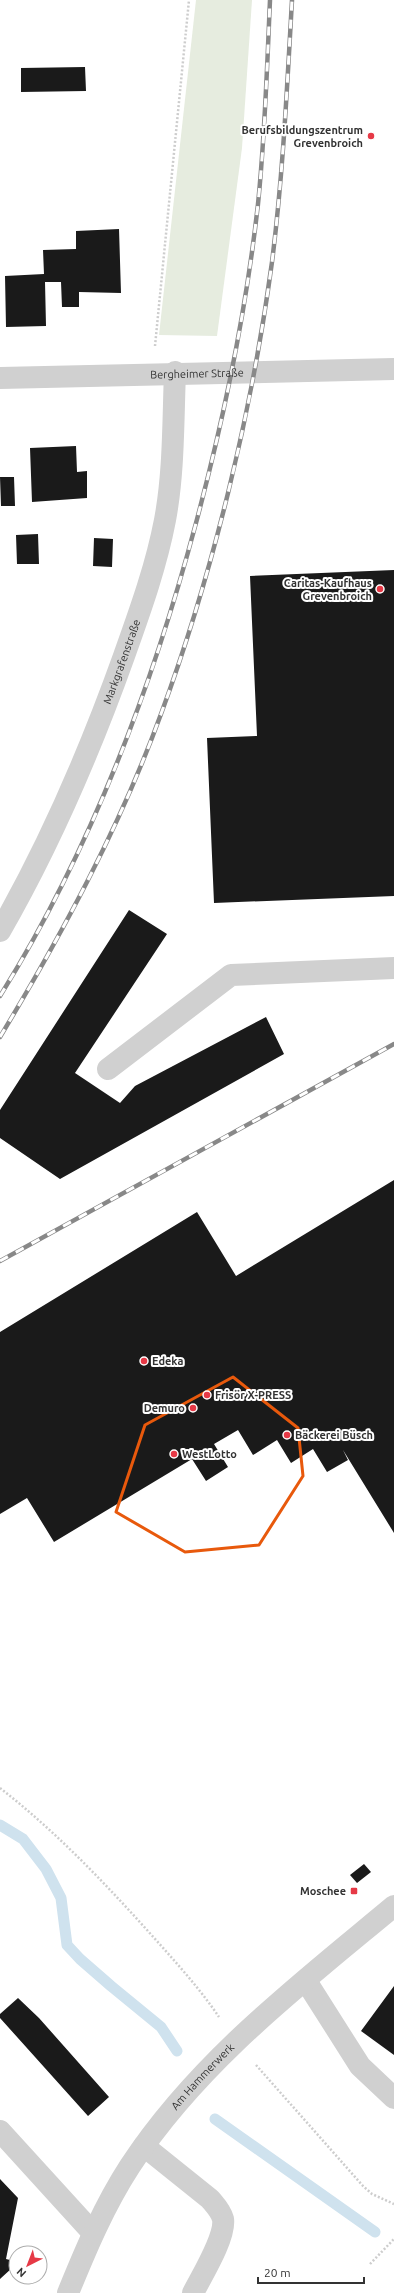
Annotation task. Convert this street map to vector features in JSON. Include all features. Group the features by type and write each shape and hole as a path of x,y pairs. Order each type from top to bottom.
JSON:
{"street":[{"name":"Bergheimer Straße","path":"0,378 175,372 394,369"},
{"name":"Markgrafenstraße","path":"0,931 41,858 56,824 104,709 145,599 159,546 169,490 175,372"},
{"path":"108,1069 231,975 394,968"},
{"name":"Am Hammerwerk","path":"68,2293 93,2233 117,2188 144,2146 176,2103 235,2042 394,1906"},
{"path":"306,1980 360,2066 394,2098"},
{"path":"0,2131 93,2233"},
{"path":"144,2146 210,2199 216,2206 223,2220 222,2233 193,2293"}],"path":[{"path":"175,372 154,345 189,0"},
{"path":"0,1788 53,1833 130,1911 209,2002 235,2042 360,2183 372,2194 394,2204"},
{"path":"370,2264 394,2239"}],"highlighted area":[{"path":"233,1377 298,1428 303,1476 259,1545 185,1552 116,1512 145,1425"}],"shaded area":[{"path":"196,0 252,0 242,148 217,336 159,335"}],"building":[{"path":"85,67 86,91 21,92 21,68"},
{"path":"119,229 121,293 79,292 79,307 62,307 61,282 45,282 46,326 6,327 5,276 44,274 43,250 76,249 76,231"},
{"path":"76,446 77,472 87,471 87,498 32,502 30,448"},
{"path":"0,477 14,477 15,506 1,506"},
{"path":"38,534 39,564 17,564 16,535"},
{"path":"94,538 113,539 112,567 93,566"},
{"path":"394,570 394,896 214,903 207,738 257,736 250,576"},
{"path":"129,910 167,934 75,1073 120,1103 135,1086 266,1017 284,1054 60,1179 0,1138 0,1110"},
{"name":"Edeka","path":"394,1180 394,1533 343,1450 348,1460 327,1472 313,1449 291,1463 277,1440 253,1455 238,1430 214,1444 228,1467 206,1481 192,1459 54,1542 27,1498 0,1514 0,1332 197,1212 236,1276"},
{"path":"364,1864 371,1872 357,1883 350,1875"},
{"path":"394,1986 394,2055 361,2031"},
{"path":"18,1998 39,2018 109,2097 88,2116 0,2018 0,2014"},
{"path":"0,2179 18,2198 6,2259 8,2260 8,2272 0,2279"}],"waterway":[{"path":"0,1825 23,1839 46,1869 61,1898 67,1945 80,1959 161,2027 177,2051"},
{"path":"215,2119 375,2232"}],"railway":[{"path":"0,996 33,941 63,884 116,767 160,646 196,523 216,444 233,365 253,244 258,204 266,102 270,0"},
{"path":"0,1037 46,959 88,879 127,798 145,756 180,660 214,548 242,433 254,376 272,262 282,164 292,0"},
{"path":"0,1261 394,1044"}],"place":[{"name":"Berufsbildungszentrum Grevenbroich","path":"371,136"},
{"name":"Caritas-Kaufhaus Grevenbroich","path":"380,589"},
{"name":"Edeka","path":"144,1361"},
{"name":"Frisör X-PRESS","path":"207,1395"},
{"name":"Demuro","path":"193,1408"},
{"name":"Bäckerei Büsch","path":"287,1435"},
{"name":"WestLotto","path":"174,1454"},
{"name":"Moschee","path":"354,1891"}]}
